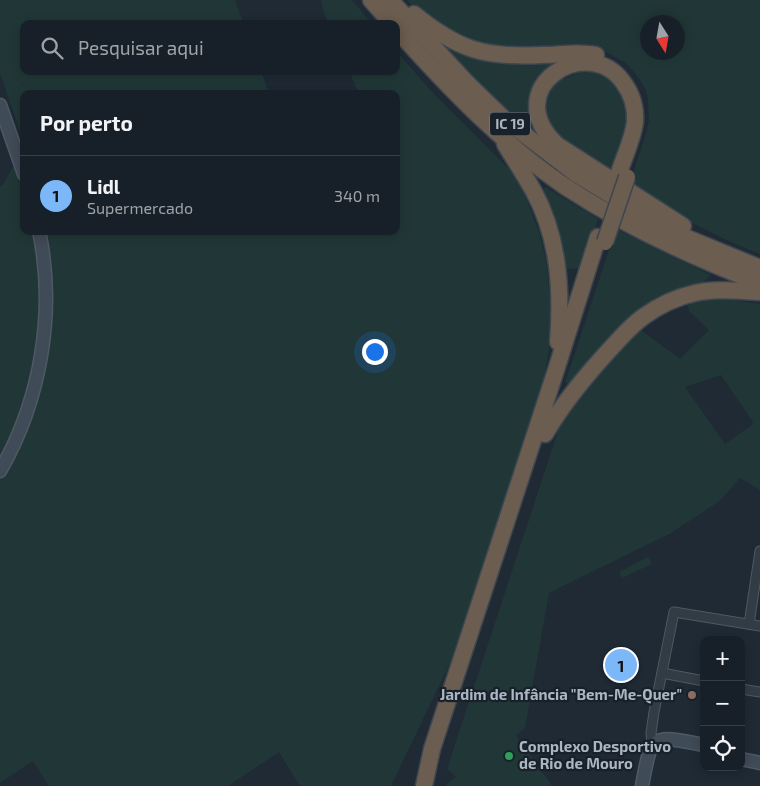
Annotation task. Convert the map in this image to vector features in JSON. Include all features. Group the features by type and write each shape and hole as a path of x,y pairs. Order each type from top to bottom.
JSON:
{"highway":[{"path":"371,0 388,20"},
{"name":"IC 19","path":"390,0 504,120 576,174 652,220 687,238 760,268"},
{"path":"398,0 448,39 472,49 504,56 590,54 602,56 618,64 632,77 643,104 642,126 623,175 602,240 545,434 444,745 435,786"},
{"name":"IC 19","path":"400,33 456,92 498,132 532,161 566,186 628,224 682,251 760,283"},
{"path":"623,175 634,122 633,100 627,87 616,74 599,64 580,63 555,72 541,89 537,105 540,121 553,141 724,254"},
{"path":"498,132 533,191 554,243 561,301 556,370"},
{"path":"424,786 432,749 556,370 602,240"},
{"path":"545,434 560,408 599,360 650,312 670,301 696,293 727,290 760,292"}],"street":[{"path":"0,105 20,162"},
{"path":"0,471 26,414 41,357 46,303 44,261 40,235"},
{"path":"749,624 760,551"},
{"path":"642,786 652,744 651,733 674,612 760,626"},
{"path":"662,673 700,680"},
{"path":"745,689 760,692"},
{"path":"652,744 666,738 700,744"},
{"path":"652,744 662,743 700,750"},
{"path":"745,753 760,756"},
{"path":"745,760 760,763"}],"green space":[{"path":"0,0 235,0 242,20 20,20 20,75 262,75 268,90 20,90 20,131 0,73"},
{"path":"321,0 352,0 369,20 327,20"},
{"path":"407,0 760,0 760,254 709,232 628,188 649,120 648,99 645,88 626,63 606,52 588,49 481,47 419,13"},
{"path":"442,42 578,58 550,71 535,133 495,99 441,44"},
{"path":"400,56 434,94 509,169 523,190 538,229 546,259 551,307 549,350 542,391 451,661 391,786 300,786 279,752 228,786 49,786 33,761 0,783 0,186 3,185 20,153 20,235 400,235 400,90 357,90 351,75 400,75"},
{"path":"587,69 598,71 618,84 630,116 613,172 581,153 560,137 551,127 546,116 544,105 552,84"},
{"path":"545,187 598,219 584,268 564,269 540,194"},
{"path":"616,229 711,275 699,286 660,300 575,384 565,383"},
{"path":"714,297 760,304 760,490 740,478 721,500 671,533 549,593 525,728 516,735 552,786 447,786 456,777 447,769 562,419 574,399 638,328 680,359 709,330 689,311 688,306 695,300","holes":["721,375 753,422 751,426 725,444 685,387"]},
{"path":"648,557 652,564 622,578 619,572"}],"place":[{"name":"Lidl","path":"621,665"},
{"name":"Jardim de Infância \"Bem-Me-Quer\"","path":"692,695"},
{"name":"Complexo Desportivo de Rio de Mouro","path":"509,756"}]}
